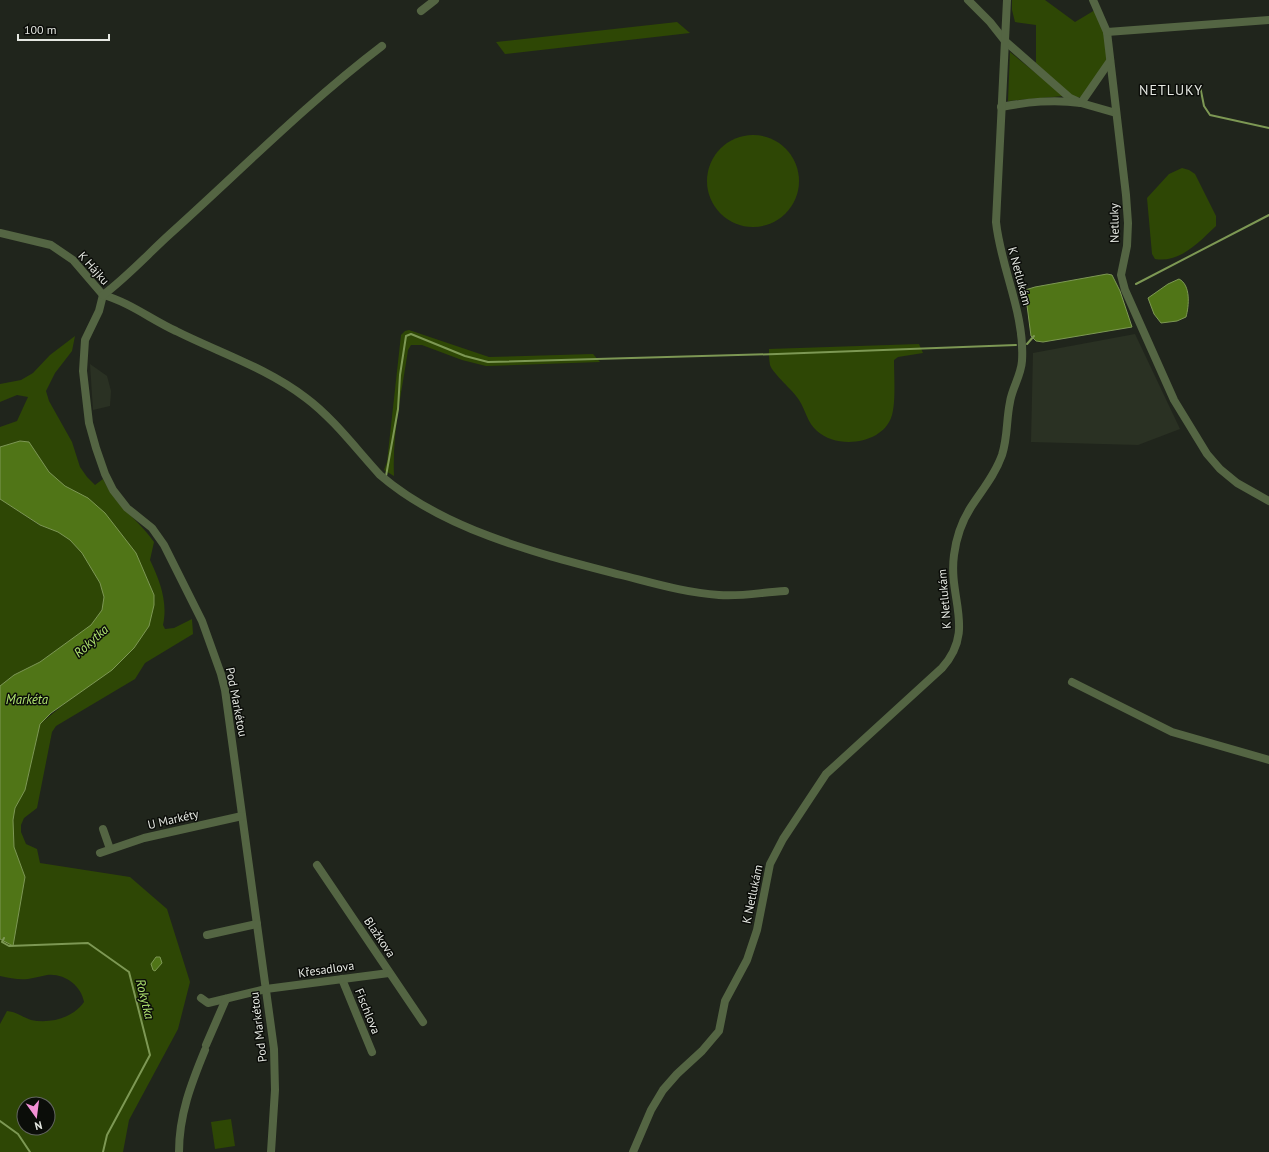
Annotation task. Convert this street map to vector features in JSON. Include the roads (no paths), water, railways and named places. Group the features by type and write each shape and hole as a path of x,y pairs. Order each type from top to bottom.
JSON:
{"street":[{"path":"421,11 435,0"},
{"path":"968,0 990,22 1005,41 1070,98 1081,103"},
{"name":"K Netlukám","path":"633,1152 651,1110 663,1090 677,1074 702,1052 716,1036 726,1001 747,960 757,930 770,864 781,842 826,774 942,668 952,656 958,643 960,624 952,577 956,545 966,516 993,475 1001,457 1008,429 1010,399 1022,363 1018,316 1000,245 996,222 1007,0"},
{"name":"Netluky","path":"1093,0 1107,32 1116,113 1128,223 1127,246 1121,275 1125,290 1141,329 1174,400 1208,454 1220,469 1237,483 1269,501"},
{"path":"1107,32 1269,20"},
{"path":"103,295 119,283 156,247 326,91 382,46"},
{"path":"1081,103 1110,61"},
{"path":"1001,107 1027,102 1060,100 1081,103 1116,113"},
{"name":"K Hájku","path":"0,233 51,246 73,260 103,295"},
{"path":"103,295 117,299 158,322 215,350 265,371 287,384 308,399 380,475 393,486 419,504 450,520 559,559 682,590 732,596 785,590"},
{"name":"Pod Markétou","path":"103,295 99,311 84,340 83,371 85,401 92,436 105,474 113,490 127,508 152,528 164,545 202,621 221,674 225,690 275,1063 271,1152"},
{"path":"1072,682 1172,732 1269,760"},
{"name":"U Markéty","path":"100,853 144,838 242,816"},
{"path":"103,829 110,849"},
{"name":"Blažkova","path":"317,865 423,1022"},
{"path":"207,935 257,924"},
{"name":"Křesadlova","path":"201,998 208,1003 266,989 389,973"},
{"name":"Fischlova","path":"342,979 372,1052"},
{"path":"179,1152 180,1124 183,1112 206,1047 226,999"}],"water":[{"path":"1107,274 1112,275 1120,291 1132,327 1043,342 1036,341 1031,336 1025,290"},
{"path":"1179,279 1186,286 1188,296 1186,317 1177,321 1161,323 1154,314 1148,298 1168,284"},
{"name":"Markéta","path":"20,441 29,442 49,472 65,486 88,498 105,513 136,553 154,595 154,605 149,626 134,648 112,670 51,713 40,724 25,790 15,808 13,820 14,847 25,877 13,946 0,939 0,686 14,675 40,662 91,625 102,610 104,597 100,583 82,553 70,540 58,532 40,525 0,499 0,447"},
{"path":"156,957 160,957 162,963 155,971 153,970 151,964"}],"waterway":[{"path":"1200,86 1204,106 1210,115 1269,128"},
{"path":"1136,284 1269,215"},
{"path":"386,476 398,409 400,375 406,336 411,334 465,356 488,362 777,354 1016,345"},
{"path":"1027,344 1034,336"},
{"name":"Rokytka","path":"4,938 2,942 9,946 88,943 129,972 150,1055 107,1135 103,1152"},
{"path":"0,1121 18,1134 30,1152"}],"district":[{"name":"NETLUKY","path":"1171,90"}]}
